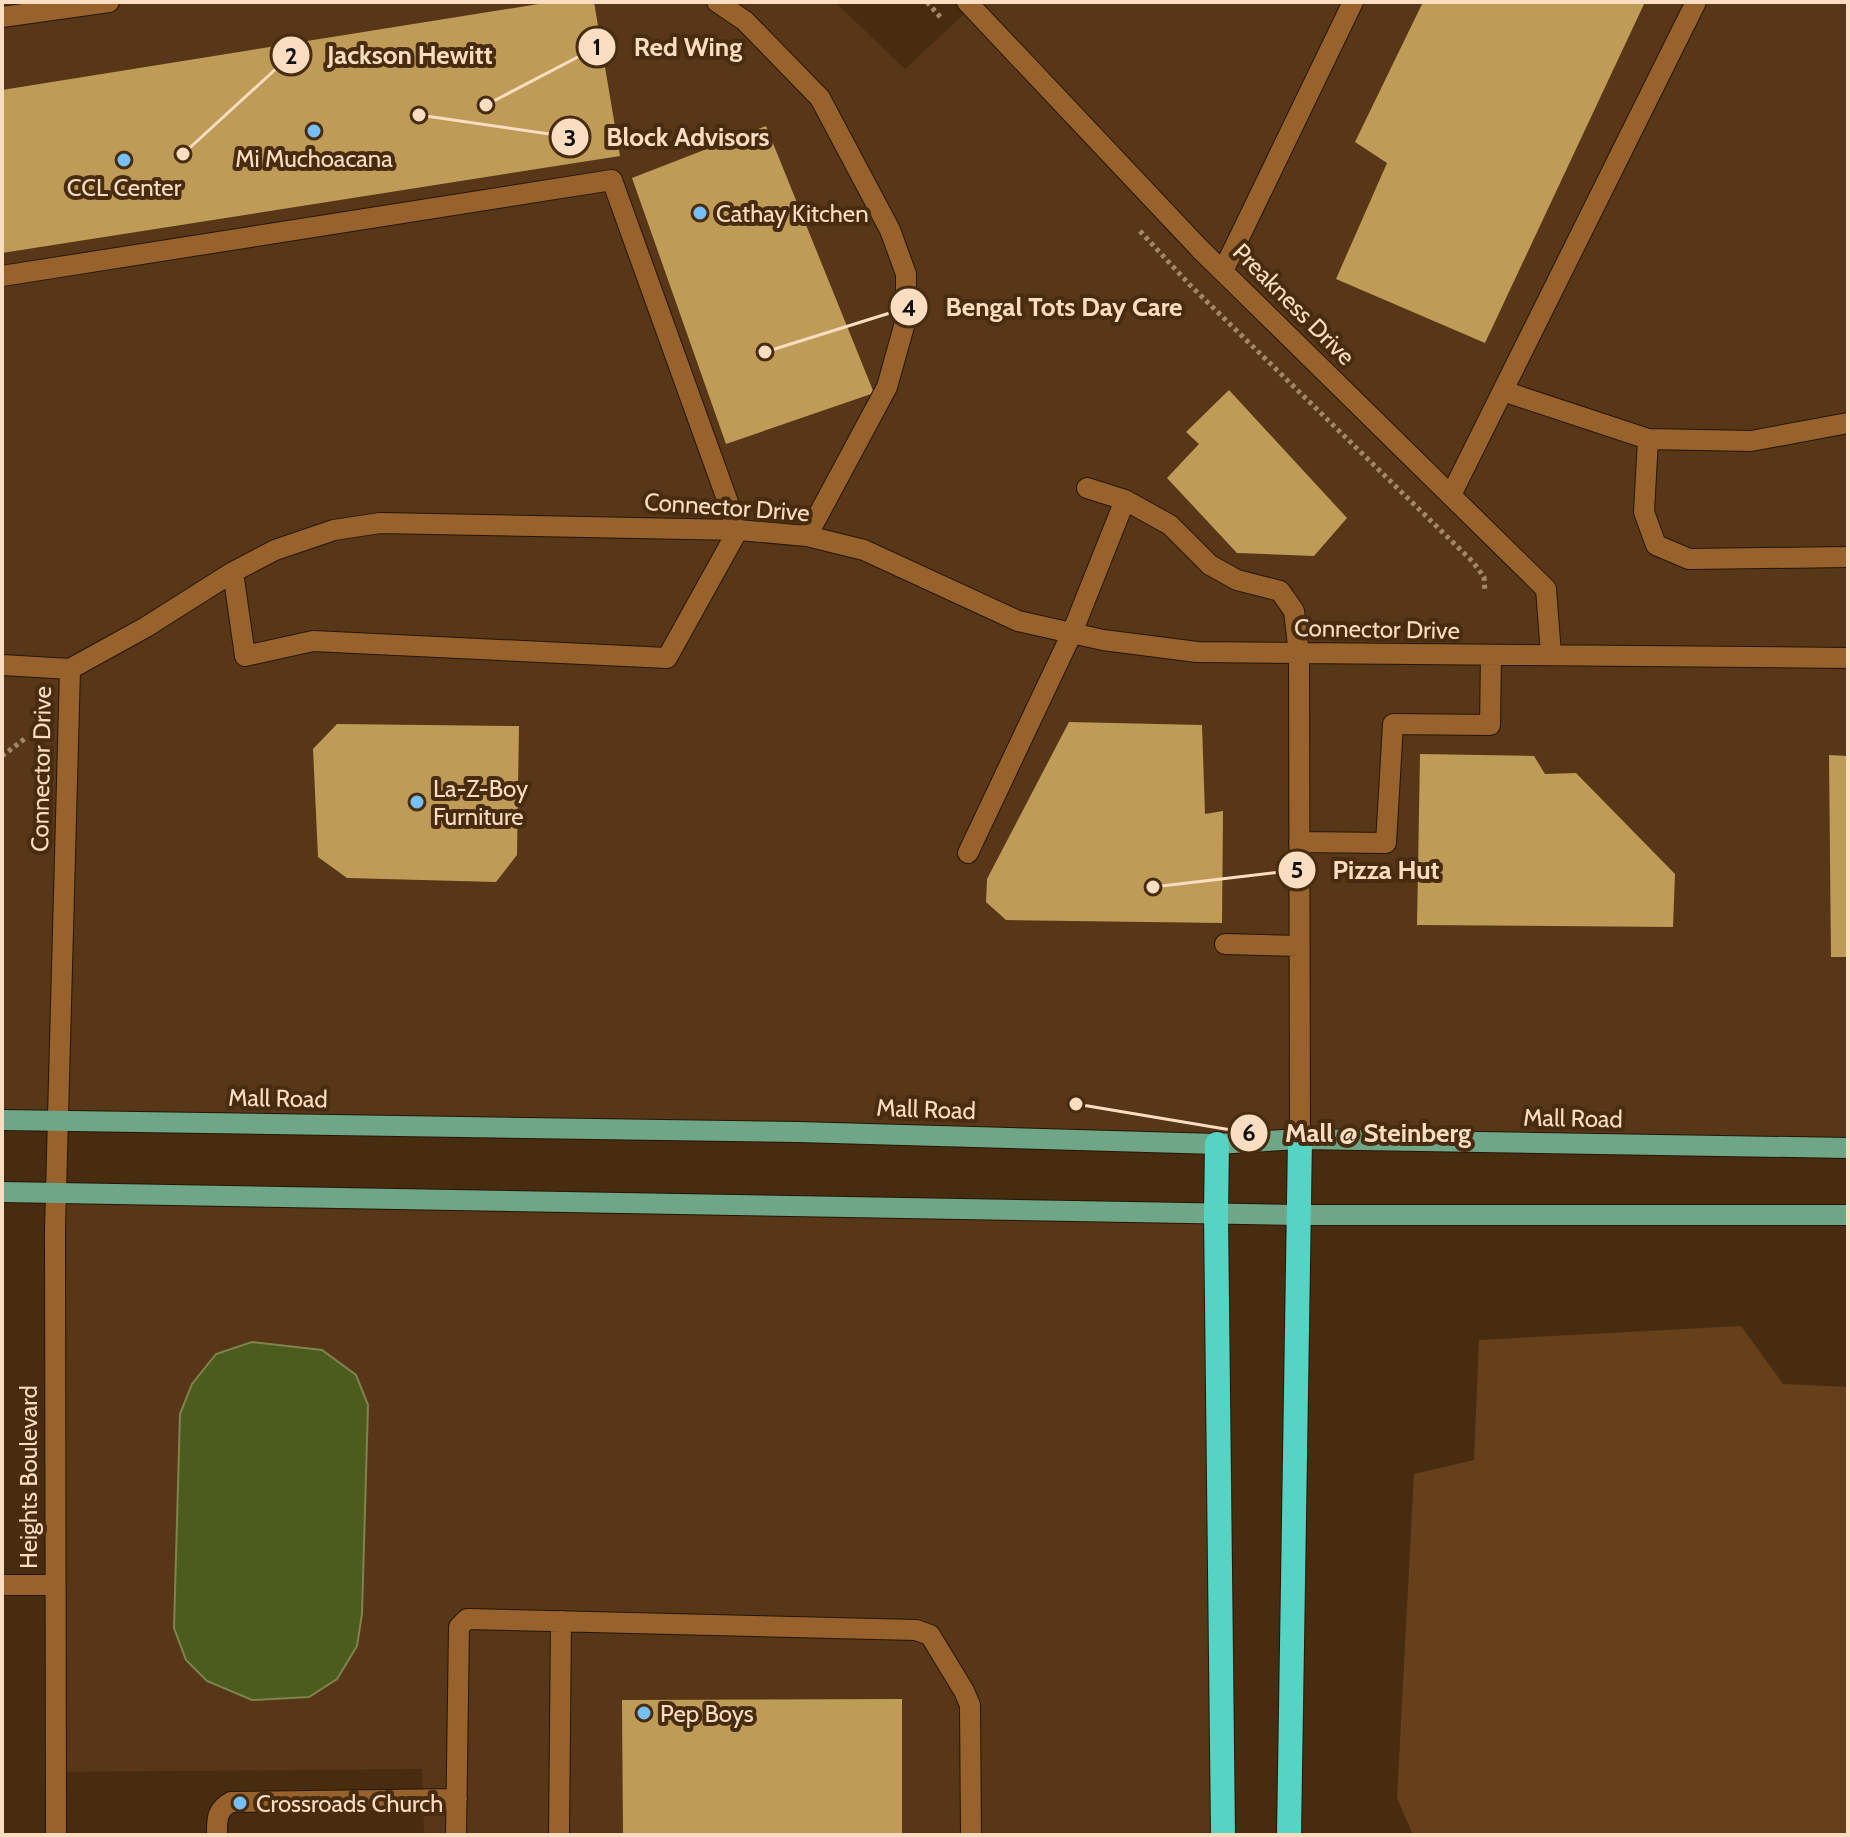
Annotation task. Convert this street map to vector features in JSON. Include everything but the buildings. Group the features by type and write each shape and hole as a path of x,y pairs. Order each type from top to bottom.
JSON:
{"highway":[{"path":"1289,1835 1300,1139"},
{"path":"1217,1144 1223,1835"}],"main road":[{"name":"Mall Road","path":"2,1120 813,1132 1217,1144 1300,1139 1848,1148"},
{"path":"2,1192 1216,1214 1848,1215"}],"street":[{"path":"2,17 109,2"},
{"path":"717,2 745,21 820,98 890,230 906,274 906,319 887,387 807,536"},
{"name":"Preakness Drive","path":"967,2 1223,271 1546,589 1551,654"},
{"path":"1223,271 1353,2"},
{"path":"1451,495 1696,2"},
{"path":"2,276 612,180 738,530 667,658 313,641 245,656 233,572"},
{"path":"1503,391 1648,439 1751,441 1848,423"},
{"path":"1648,439 1644,512 1656,545 1689,559 1848,557"},
{"path":"1087,488 1125,500 1170,525 1210,565 1237,580 1280,591 1294,611 1299,654 1300,1139"},
{"path":"968,853 1072,633 1125,500"},
{"name":"Connector Drive","path":"59,1120 70,669 146,627 233,572 309,537 380,523 738,530 807,536 864,550 1018,621 1103,640 1197,652 1848,658"},
{"path":"1299,842 1386,843 1393,724 1490,725 1491,656"},
{"path":"2,665 70,669"},
{"path":"1225,944 1299,946"},
{"name":"Heights Boulevard","path":"56,1835 55,1229 59,1120"},
{"path":"2,1585 54,1585"},
{"path":"456,1835 459,1627 467,1619 916,1630 930,1635 970,1705 971,1835"},
{"path":"559,1835 561,1621"},
{"path":"217,1835 217,1816 223,1806 231,1802 457,1799"}],"path":[{"path":"2,756 27,737"}],"shaded area":[{"path":"2,2 835,2 905,69 977,2 1848,2 1848,1148 2,1120"},
{"path":"58,1193 1216,1214 1223,1835 424,1835 422,1769 57,1772"},
{"path":"1741,1326 1783,1384 1848,1387 1848,1835 1413,1835 1397,1798 1414,1474 1474,1460 1479,1340"},
{"path":"252,1342 322,1350 356,1375 368,1405 362,1614 357,1646 337,1679 309,1697 252,1700 207,1681 186,1660 174,1628 180,1414 192,1384 216,1354"}],"place":[{"name":"Red Wing","path":"486,105"},
{"name":"Block Advisors","path":"419,115"},
{"name":"Mi Muchoacana","path":"314,131"},
{"name":"Jackson Hewitt","path":"183,154"},
{"name":"CCL Center","path":"124,160"},
{"name":"Cathay Kitchen","path":"700,213"},
{"name":"Bengal Tots Day Care","path":"765,352"},
{"name":"La-Z-Boy Furniture","path":"417,802"},
{"name":"Pizza Hut","path":"1153,887"},
{"name":"Mall @ Steinberg","path":"1076,1104"},
{"name":"Pep Boys","path":"644,1713"},
{"name":"Crossroads Church","path":"240,1803"}]}
